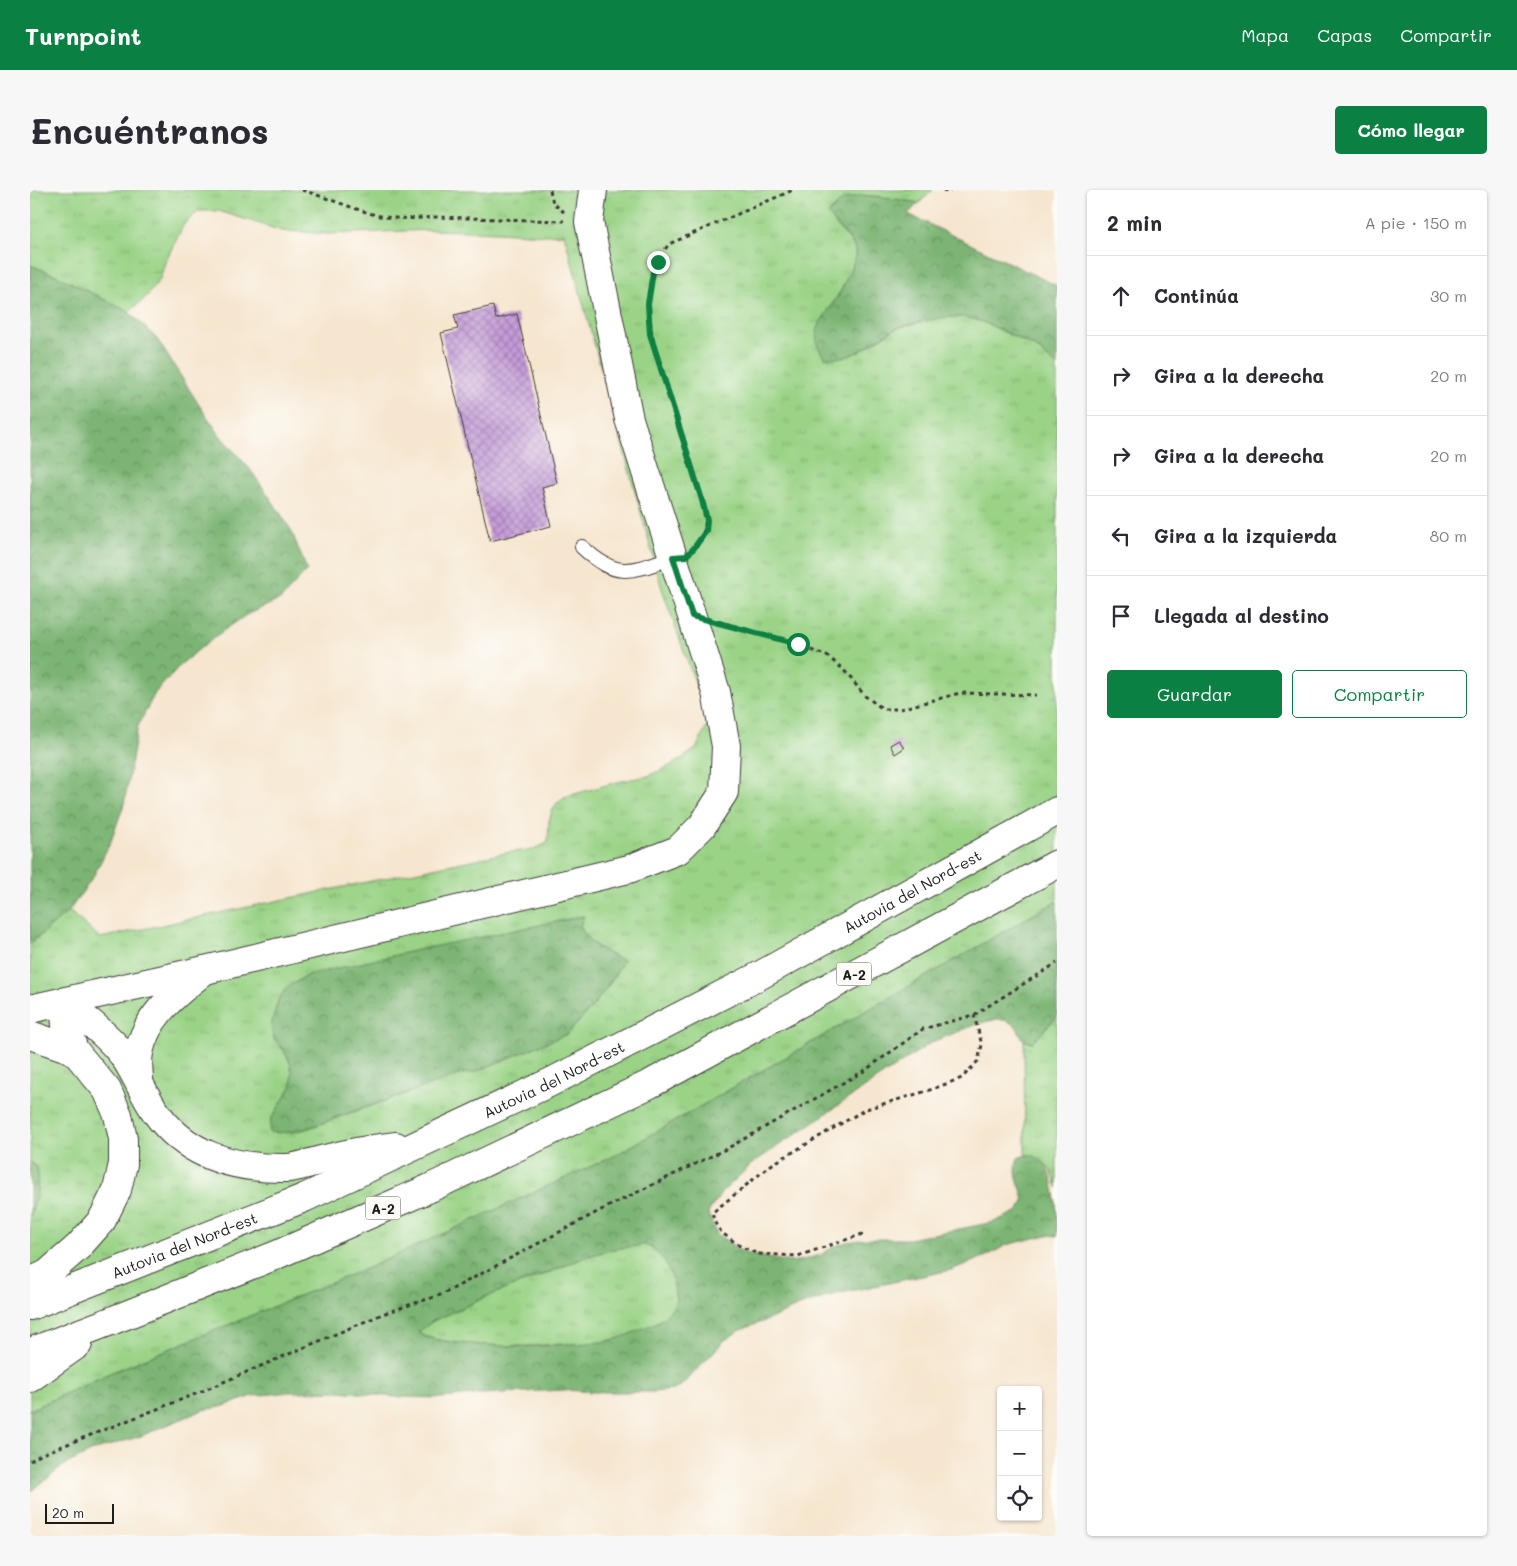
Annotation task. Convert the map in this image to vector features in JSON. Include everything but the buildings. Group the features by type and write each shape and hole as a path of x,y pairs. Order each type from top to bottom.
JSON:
{"main road":[{"path":"30,1010 630,869 678,850 702,826 724,792 726,746 716,692 629,419 583,222 593,190"},
{"name":"Autovia del Nord-est","path":"30,1306 304,1198 551,1082 749,982 1057,811"},
{"name":"A-2","path":"30,1352 111,1322 274,1256 430,1188 650,1084 1057,864"},
{"path":"138,1081 139,1055 151,1020 172,997 205,970"},
{"path":"30,1282 47,1274 78,1247 102,1220 117,1190 123,1164 123,1138 118,1115 107,1090 74,1050 66,1025 64,1002"},
{"path":"64,1002 105,1036 122,1055 153,1108 168,1128 190,1146 218,1159 248,1167 291,1168 367,1149 420,1144"},
{"path":"30,1035 74,1050"},
{"path":"30,1378 111,1322"}],"lane":[{"path":"582,547 597,561 615,569 638,570 673,557"}],"path":[{"path":"302,190 371,214 394,217 583,222"},
{"path":"550,190 553,203 583,222"},
{"path":"673,557 686,556 694,548 706,531 707,520 650,334 648,304 653,272 662,253 669,244 794,190"},
{"path":"943,190 951,192"},
{"path":"692,616 798,644 827,656 844,669 865,696 883,708 900,709 960,693 1036,695"},
{"path":"30,1461 42,1454 193,1396 385,1313 443,1294 603,1209 728,1148 864,1071 922,1029 974,1015 1057,963"},
{"path":"863,1234 798,1256 758,1254 740,1246 722,1233 715,1223 712,1213 771,1165 866,1109 927,1091 962,1078 978,1061 982,1045 974,1015"}],"green space":[{"path":"30,190 933,190 919,203 871,196 852,197 842,200 834,223 850,241 855,254 847,278 830,307 858,353 893,330 936,318 959,316 988,324 1035,347 1057,367 1057,901 616,1155 368,1268 110,1373 30,1410 30,1216 37,1194 37,1168 30,1162 30,944 69,911 100,938 510,852 525,851 548,842 549,821 552,811 564,797 617,782 648,776 670,766 696,749 709,722 662,589 564,234 543,235 433,230 326,234 282,231 219,211 199,211 184,224 166,260 160,279 146,297 129,312 58,276 30,265","holes":["583,916 580,926 593,943 623,961 593,1006 567,1034 475,1072 462,1074 306,1129 293,1132 270,1132 273,1117 286,1098 293,1080 289,1061 274,1039 276,1008 282,994 297,981 308,975"]},
{"path":"862,195 919,203 908,214 1057,286 1057,367 1043,353 1029,344 981,321 961,317 939,318 905,325 853,354 845,357 824,357 817,340 819,326 841,292 854,261 856,251 852,242 828,214 842,200"},
{"path":"30,265 58,276 129,312 157,339 222,438 249,468 271,499 291,530 307,570 281,599 246,615 213,638 181,664 155,693 138,726 124,804 111,841 93,877 69,911 30,944"},
{"path":"1057,901 1057,1016 1033,1042 1024,1041 1016,1026 1008,1021 998,1019 980,1023 932,1042 753,1163 722,1192 708,1213 717,1234 744,1253 789,1262 803,1260 821,1255 833,1247 847,1242 867,1239 909,1239 994,1222 1018,1211 1024,1202 1016,1165 1018,1158 1029,1155 1040,1159 1050,1174 1055,1194 1057,1236 1047,1235 1006,1245 989,1255 951,1270 836,1294 799,1306 740,1330 725,1340 682,1385 673,1390 654,1392 594,1392 565,1390 481,1394 443,1398 396,1397 339,1391 290,1392 253,1396 221,1407 203,1410 141,1436 95,1450 66,1464 30,1492 30,1410 110,1373 368,1268 616,1155","holes":["643,1245 652,1247 665,1262 673,1280 676,1301 672,1309 660,1321 623,1337 603,1342 524,1347 455,1343 425,1337 418,1332 433,1321 486,1297 586,1257 613,1249"]},
{"path":"584,916 580,926 588,938 604,951 623,961 593,1006 567,1034 475,1072 462,1074 311,1127 291,1132 269,1132 271,1119 292,1085 289,1059 274,1039 271,1026 278,1001 286,988 308,975 422,949"},
{"path":"1057,1016 1057,1188 1047,1165 1037,1158 1025,1154 1024,1041 1033,1042"},
{"path":"30,1162 37,1168 38,1180 30,1216"},
{"path":"643,1244 660,1255 666,1264 673,1280 676,1300 671,1310 665,1316 629,1336 600,1343 514,1346 438,1340 417,1332 433,1321 502,1290 586,1257 613,1249"}],"route":[{"path":"658,262 653,272 648,304 650,334 707,520 706,531 694,548 686,556 673,557 692,616 798,644"}]}
